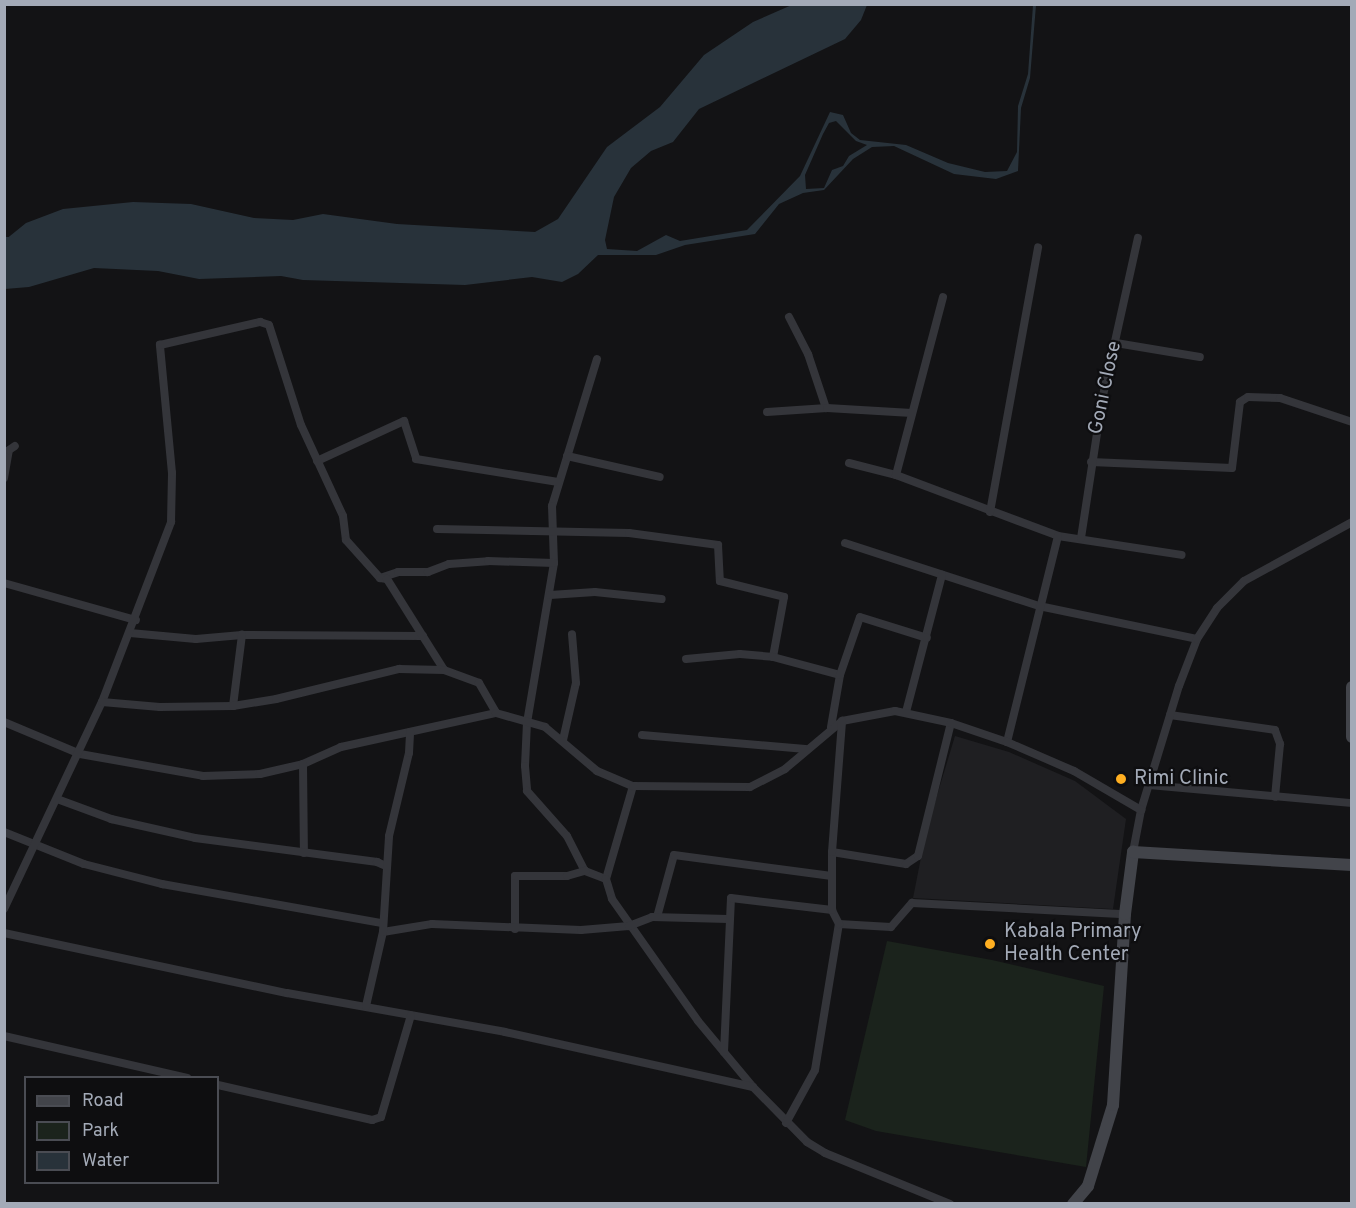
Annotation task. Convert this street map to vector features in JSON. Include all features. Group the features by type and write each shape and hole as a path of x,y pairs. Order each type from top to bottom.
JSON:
{"street":[{"name":"Goni Close","path":"1081,538 1091,462 1138,238"},
{"path":"990,512 1038,247"},
{"path":"897,475 943,297"},
{"path":"789,317 808,354 826,408"},
{"path":"4,909 80,754 136,620 171,522 170,441 159,350 162,342 266,323 317,461 343,516 346,540 380,578 387,579 444,670"},
{"path":"1116,344 1200,357"},
{"path":"585,872 567,836 528,791 527,722 554,563 552,506 597,359"},
{"path":"1091,462 1232,468 1240,402 1248,397 1280,398 1352,422"},
{"path":"767,412 826,408 912,413"},
{"path":"317,461 404,421 416,459 558,482"},
{"path":"4,478 9,450 15,446"},
{"path":"567,456 660,477"},
{"path":"849,463 897,475 1058,536 1182,555"},
{"path":"1073,1203 1088,1186 1113,1105 1125,914 1133,852 1141,810 1170,715 1197,639 1217,608 1244,581 1352,522"},
{"path":"437,529 554,529 629,533 718,545 724,583 784,597 773,657"},
{"path":"1007,742 1058,536"},
{"path":"845,543 1039,606 1197,639"},
{"path":"380,578 398,572 428,572 449,564 488,561 554,563"},
{"path":"906,712 942,575"},
{"path":"4,583 136,620"},
{"path":"550,595 595,592 662,599"},
{"path":"831,727 840,675 860,617 927,638"},
{"path":"130,633 170,638 242,635 423,636"},
{"path":"563,740 576,683 572,634"},
{"path":"233,706 242,635"},
{"path":"687,659 740,654 773,657 840,675"},
{"path":"102,702 160,707 233,706 399,669 444,670 480,682 496,713"},
{"path":"1352,687 1352,737"},
{"path":"4,722 80,754 203,776 260,774 303,764 341,747 496,713 527,722 563,740 597,771 633,786 750,787 785,769 831,727 842,721 876,712 906,712 951,723 1007,742 1074,771 1141,810"},
{"path":"1170,715 1275,730 1280,744 1275,797"},
{"path":"786,1123 815,1070 839,924 832,909 832,852 842,721"},
{"path":"832,852 906,864 918,856 951,723"},
{"path":"366,1006 382,928 386,866 410,732"},
{"path":"642,735 805,749"},
{"path":"303,764 304,853"},
{"path":"1149,785 1352,803"},
{"path":"633,786 606,879 612,899 629,926 724,1052 786,1123 825,1153 950,1203"},
{"path":"57,799 144,828 386,866"},
{"path":"4,832 84,864 162,884 382,928 432,924 515,929 629,926 657,917 728,919"},
{"path":"1133,852 1352,865"},
{"path":"657,917 674,855 832,876"},
{"path":"515,929 515,876 567,876 585,872 606,879"},
{"path":"724,1052 728,904 734,897 832,909"},
{"path":"839,924 891,927 912,903 1125,914"},
{"path":"4,933 505,1032 753,1087"},
{"path":"219,1084 372,1120 381,1117 411,1015"},
{"path":"4,1036 183,1076"}],"shaded area":[{"path":"955,736 1009,752 1075,781 1126,819 1113,909 913,898 926,832"}],"green space":[{"path":"887,941 992,960 1104,986 1086,1167 876,1131 845,1120"}],"water":[{"path":"794,4 867,5 861,20 845,39 699,109 673,142 651,151 631,168 614,197 605,240 607,249 637,251 666,235 680,241 747,230 800,176 830,112 843,115 851,133 860,140 906,145 948,163 985,172 1007,171 1017,152 1018,106 1028,74 1033,5 1036,5 1030,78 1021,108 1018,171 996,179 954,174 894,146 872,147 853,159 824,190 803,193 779,204 755,234 685,245 656,255 598,255 578,274 562,282 532,277 465,285 303,280 281,276 199,279 158,271 94,268 29,287 5,289 5,240 26,223 63,209 133,202 191,204 254,218 293,220 323,214 397,224 535,232 558,219 607,147 660,107 704,55 753,22","holes":["836,121 856,141 867,145 849,156 843,166 832,170 824,188 806,189 805,175 829,123"]}],"place":[{"name":"Rimi Clinic","path":"1121,779"},
{"name":"Kabala Primary Health Center","path":"990,944"}]}
